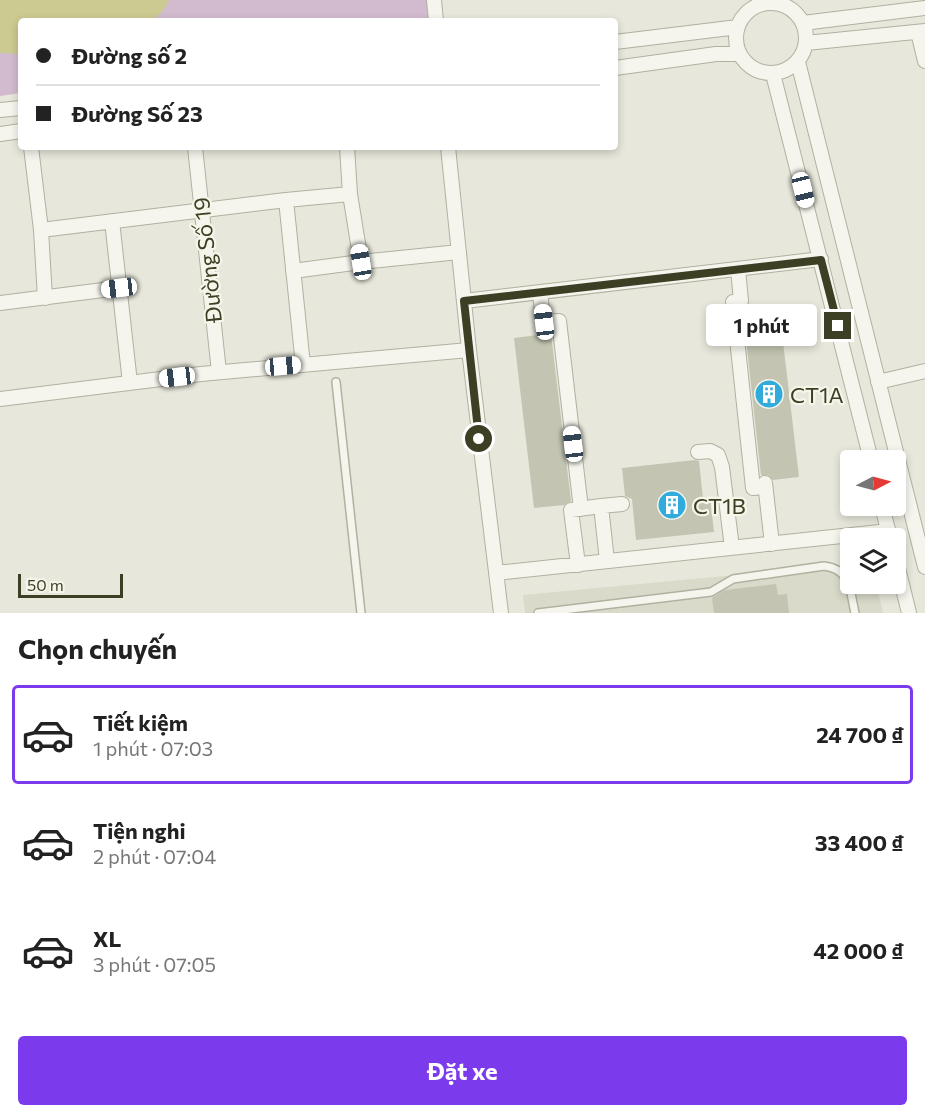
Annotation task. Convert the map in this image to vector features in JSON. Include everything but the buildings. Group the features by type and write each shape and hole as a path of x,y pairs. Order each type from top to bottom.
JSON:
{"street":[{"path":"434,0 436,18"},
{"path":"618,42 742,21 755,6 775,2 795,12 803,23 806,43 798,62 787,70 773,74 760,72 748,65 740,54 736,41 742,21 741,0"},
{"path":"803,23 925,8"},
{"path":"806,43 922,32 925,61"},
{"path":"618,68 716,54 740,54"},
{"path":"798,62 878,382 921,533 925,567"},
{"path":"773,74 868,450"},
{"path":"0,110 18,108"},
{"path":"0,134 18,131"},
{"path":"31,150 41,230 45,298"},
{"name":"Đường Số 19","path":"195,150 219,372"},
{"path":"347,150 350,194 361,262"},
{"path":"448,150 469,350 501,613"},
{"path":"41,230 350,194"},
{"path":"285,200 303,364"},
{"path":"112,221 130,383"},
{"path":"293,271 459,252"},
{"path":"464,301 821,260"},
{"path":"738,269 741,301 733,302 753,488 765,485 772,544"},
{"path":"0,303 119,288"},
{"path":"540,292 544,326 559,321 581,509"},
{"path":"0,399 219,372 469,350"},
{"path":"878,382 925,371"},
{"path":"698,452 710,451 718,455 722,467 732,548"},
{"path":"578,564 571,510 622,504"},
{"path":"601,506 607,561"},
{"path":"496,573 840,539"},
{"path":"904,594 909,613"}],"lane":[{"path":"336,382 361,613"},
{"path":"538,613 711,592 732,579 824,566 836,568 844,574 849,585 855,613"}],"shaded area":[{"path":"0,0 432,0 434,18 18,18 18,93 0,96"},
{"path":"0,0 169,0 161,13 154,18 18,18 18,54 0,53"},
{"path":"840,565 840,594 878,594 883,613 525,613 523,595"}],"place":[{"name":"CT1A","path":"769,394"},
{"name":"CT1B","path":"672,505"}],"route":[{"path":"479,439 464,301 821,260 838,326"}]}
